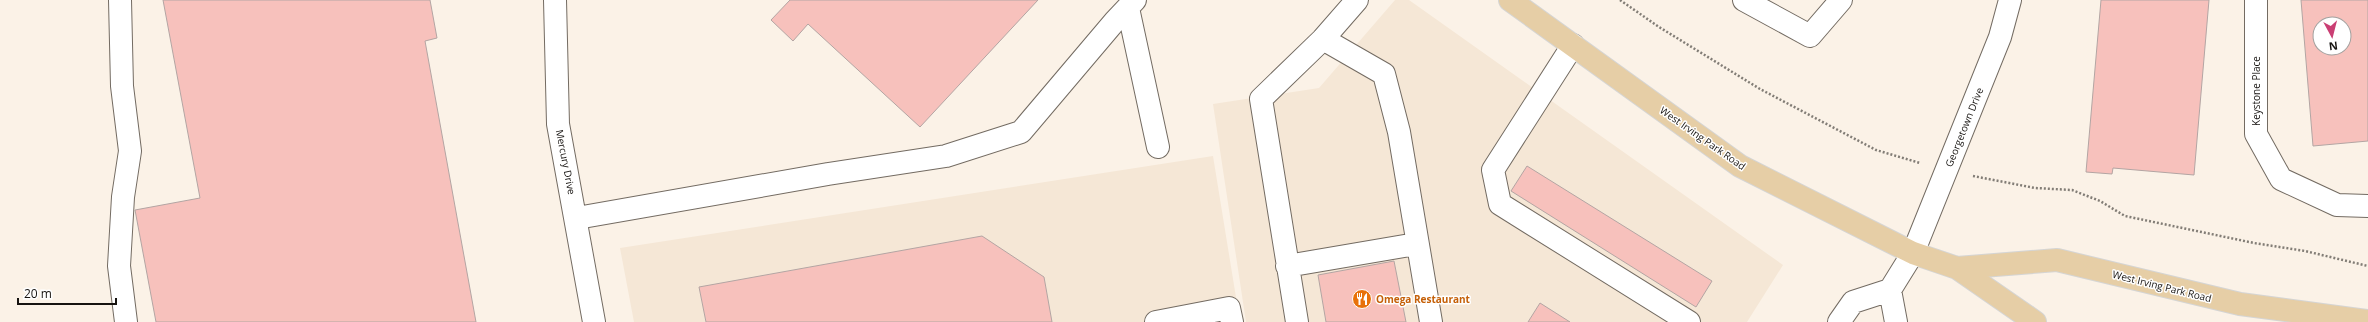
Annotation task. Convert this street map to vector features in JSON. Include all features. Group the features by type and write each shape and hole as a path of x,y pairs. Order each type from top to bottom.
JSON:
{"main road":[{"name":"West Irving Park Road","path":"1510,0 1740,166 1913,253 1957,268 2035,322"},
{"name":"West Irving Park Road","path":"1957,268 2057,260 2240,304 2368,320"}],"street":[{"path":"120,0 122,86 130,151 123,197 119,266 126,322"},
{"name":"Mercury Drive","path":"555,0 558,124 594,322"},
{"path":"1297,322 1261,99 1323,39 1357,0"},
{"path":"1744,0 1810,36 1841,0"},
{"name":"Georgetown Drive","path":"1890,290 1913,253 2000,37 2010,0"},
{"name":"Keystone Place","path":"2256,0 2256,134 2282,179 2337,205 2368,206"},
{"path":"576,218 828,174 946,156 1021,132 1132,4"},
{"path":"1132,4 1158,147"},
{"path":"1323,39 1384,74 1399,132 1416,244 1431,322"},
{"path":"1573,45 1493,170 1500,204 1689,322"},
{"path":"1287,266 1416,244"},
{"path":"1839,322 1853,302 1890,290 1896,322"},
{"path":"1156,322 1229,308 1232,322"}],"path":[{"path":"1620,0 1659,28 1760,89 1876,150 1894,155"},
{"path":"2018,186 2072,190 2100,201 2125,216 2247,242 2304,251 2368,266"}],"shaded area":[{"path":"1395,0 1409,0 1783,265 1747,322 1246,322 1213,104 1319,88"},
{"path":"1213,156 1240,322 634,322 620,248"}],"building":[{"path":"163,0 430,0 437,38 425,41 476,322 156,322 135,210 200,198"},
{"path":"790,0 1038,0 920,127 808,24 793,41 771,20"},
{"path":"2101,0 2209,0 2194,175 2113,168 2112,174 2086,172"},
{"path":"2301,0 2368,0 2368,141 2313,146"},
{"path":"1527,166 1712,281 1696,307 1511,191"},
{"path":"982,236 1044,277 1052,322 706,322 699,287"},
{"name":"Omega Restaurant","path":"1394,261 1406,322 1326,322 1318,275"},
{"path":"1540,303 1570,322 1528,322"}],"place":[{"name":"Omega Restaurant","path":"1362,299"}]}
